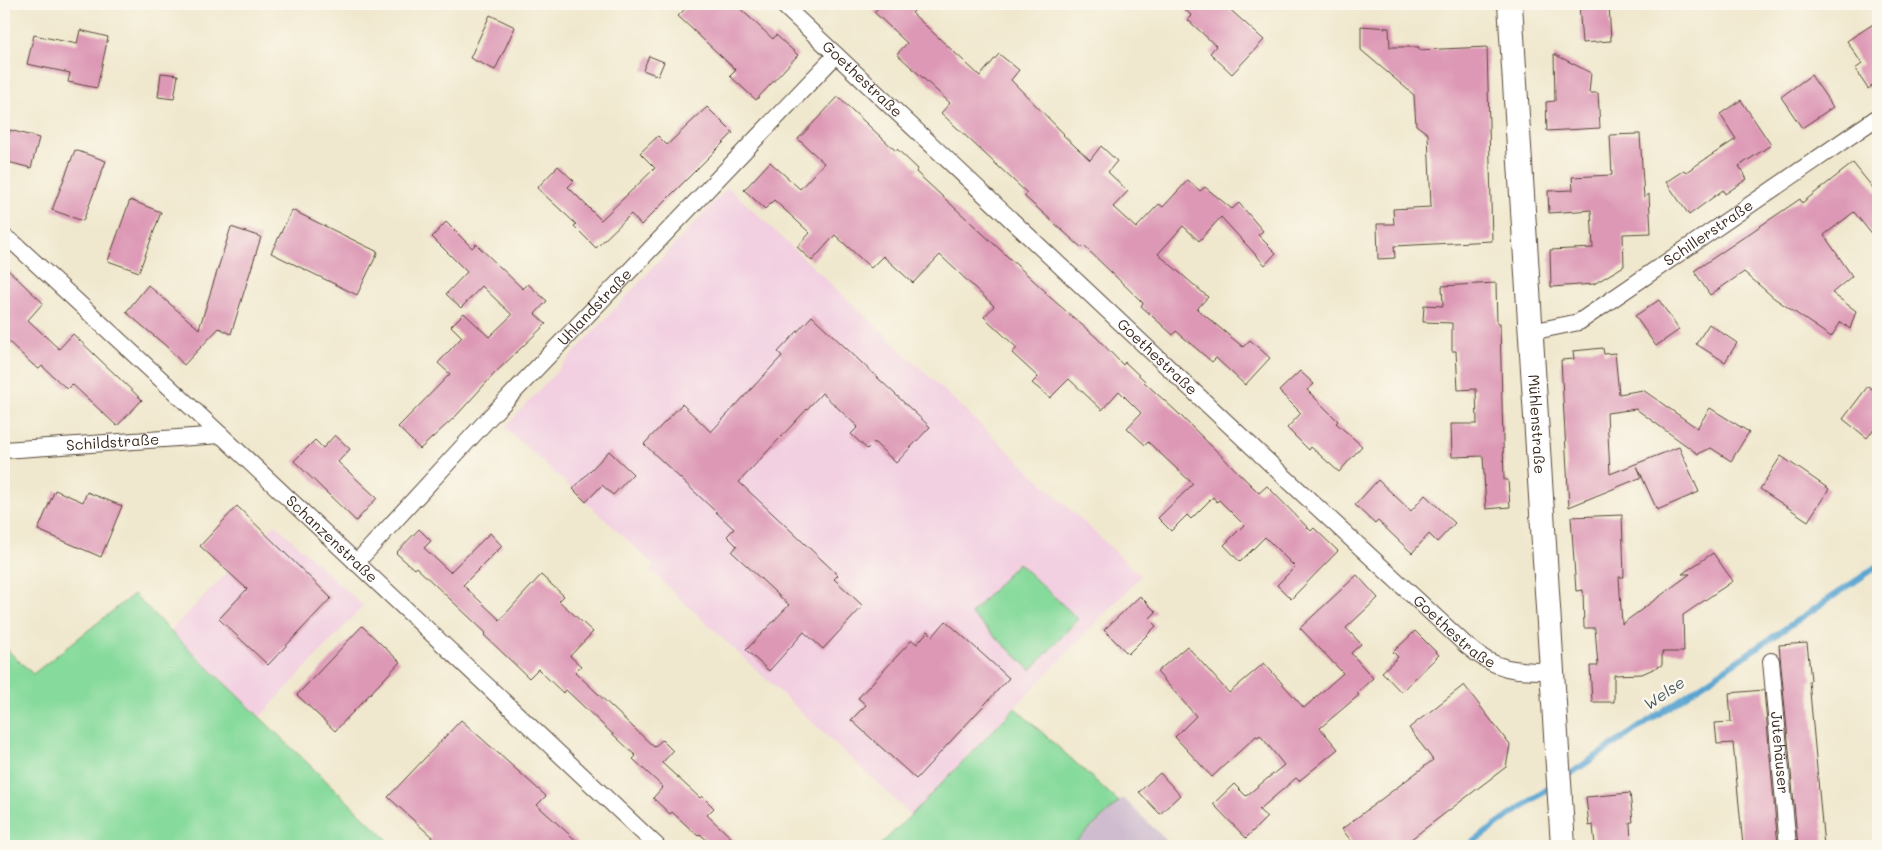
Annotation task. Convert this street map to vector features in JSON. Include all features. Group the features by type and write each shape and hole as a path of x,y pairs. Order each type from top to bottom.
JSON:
{"main road":[{"name":"Mühlenstraße","path":"1510,4 1563,846"}],"street":[{"name":"Goethestraße","path":"782,4 1414,598 1472,650 1498,666 1516,670 1552,671"},
{"name":"Uhlandstraße","path":"356,563 488,420 836,55"},
{"name":"Schillerstraße","path":"1531,332 1579,322 1878,117"},
{"name":"Schanzenstraße","path":"4,236 15,244 220,434 657,846"},
{"name":"Schildstraße","path":"4,450 220,434"},
{"name":"Jutehäuser","path":"1771,661 1788,846"}],"shaded area":[{"path":"728,187 1141,576 911,815 650,570 654,565 505,427"},
{"path":"275,524 363,606 260,717 170,631"},
{"path":"1123,798 1172,846 1071,846"}],"green space":[{"path":"1018,563 1078,619 1031,670 971,614"},
{"path":"134,594 170,631 394,846 4,846 4,647 33,674"},
{"path":"1015,708 1119,802 1071,846 879,846 911,815"}],"building":[{"path":"690,4 735,4 773,39 776,35 798,55 756,100 730,76 736,70 678,16"},
{"path":"882,4 921,4 912,13 980,76 999,54 1019,70 1011,80 1063,135 1090,160 1101,146 1117,161 1108,172 1128,191 1113,207 1136,228 1159,204 1163,207 1188,180 1200,191 1205,187 1232,209 1239,203 1263,231 1258,235 1276,253 1265,265 1221,217 1199,241 1183,226 1158,254 1208,297 1197,309 1243,347 1250,340 1270,358 1245,385 1216,358 1212,362 1176,331 1173,335 1141,306 1143,303 1084,246 1082,248 1024,196 1027,193 941,113 950,103 897,54 907,43 874,12"},
{"path":"1179,4 1224,4 1264,40 1232,74 1210,53 1216,46 1188,20 1192,16"},
{"path":"1579,4 1609,4 1611,41 1582,43"},
{"path":"490,15 515,27 495,70 470,58"},
{"path":"1878,21 1878,87 1876,83 1868,89 1855,69 1862,64 1847,41"},
{"path":"1361,26 1389,28 1390,47 1419,47 1419,50 1487,47 1492,241 1394,246 1395,258 1378,259 1377,224 1394,224 1393,209 1431,207 1428,134 1416,125 1414,95 1361,50"},
{"path":"80,30 108,37 97,88 68,82 70,73 27,64 34,35 77,44"},
{"path":"1554,54 1591,73 1589,93 1598,93 1600,128 1547,131 1546,102 1555,101"},
{"path":"649,56 664,62 658,76 643,70"},
{"path":"161,73 178,75 174,99 158,97"},
{"path":"1811,75 1833,107 1802,128 1781,97"},
{"path":"838,97 896,151 897,149 918,169 916,172 1045,293 1096,337 1123,365 1125,362 1259,493 1267,486 1311,531 1314,528 1338,551 1291,599 1277,585 1295,567 1265,537 1240,562 1224,545 1244,525 1219,500 1217,502 1213,497 1191,519 1187,515 1171,531 1158,518 1193,484 1148,442 1145,445 1127,428 1141,413 1119,391 1102,410 1069,379 1050,398 1032,383 1038,377 1012,353 1017,348 984,317 994,306 940,255 913,283 883,256 871,268 835,235 812,261 797,247 810,233 774,200 765,209 744,190 770,162 800,189 824,163 798,139"},
{"path":"1741,100 1771,145 1739,166 1747,179 1725,194 1723,190 1689,215 1666,182 1684,170 1686,172 1736,139 1720,114"},
{"path":"707,107 733,133 641,225 631,214 596,248 574,226 576,224 537,188 558,166 574,181 568,187 601,220 655,168 640,153 658,136 667,145"},
{"path":"10,130 39,138 31,168 4,161"},
{"path":"1640,134 1644,198 1649,194 1651,233 1623,234 1624,266 1594,284 1551,287 1550,250 1593,248 1591,210 1549,213 1548,191 1573,190 1572,177 1612,175 1610,135"},
{"path":"75,150 106,161 83,221 52,210"},
{"path":"1853,163 1878,194 1878,242 1854,212 1824,235 1852,276 1832,293 1856,311 1850,329 1841,322 1831,337 1774,298 1744,272 1710,295 1694,271 1800,199 1802,203"},
{"path":"130,200 161,212 139,272 108,261"},
{"path":"292,210 378,252 357,295 271,253"},
{"path":"446,222 472,248 476,244 523,289 528,284 547,301 535,314 546,324 496,372 456,416 420,449 398,427 450,374 438,363 462,337 451,326 464,313 489,337 512,315 482,286 461,308 446,294 467,272 432,237"},
{"path":"231,227 261,237 231,334 219,328 184,365 166,346 126,312 148,285 199,329"},
{"path":"4,266 43,303 28,320 59,349 73,334 142,400 117,426 72,384 67,389 42,366 39,369 32,364 4,337"},
{"path":"1496,283 1497,324 1500,324 1504,480 1508,480 1510,507 1486,509 1483,456 1452,457 1451,424 1477,424 1476,389 1458,390 1456,351 1452,351 1452,323 1423,322 1424,305 1443,306 1442,286"},
{"path":"1659,300 1679,330 1656,346 1635,316"},
{"path":"812,316 930,427 896,463 874,442 867,449 851,434 858,427 822,393 739,482 838,575 834,579 863,606 823,649 804,632 769,671 746,650 789,605 732,552 737,546 727,536 734,529 644,444 682,404 711,432 782,356 778,352"},
{"path":"1709,324 1737,343 1725,362 1696,344"},
{"path":"1603,348 1604,354 1615,353 1619,394 1643,390 1697,428 1710,408 1749,432 1731,461 1711,448 1698,454 1636,409 1607,413 1610,474 1679,447 1699,492 1657,510 1642,477 1569,507 1561,360 1574,359 1573,351"},
{"path":"1300,371 1314,384 1307,390 1338,421 1336,423 1362,446 1339,472 1311,447 1309,450 1287,428 1301,413 1279,391"},
{"path":"1868,386 1878,394 1878,424 1867,438 1843,419"},
{"path":"335,435 350,449 338,462 377,498 356,521 294,461 315,440 323,448"},
{"path":"609,451 633,474 613,495 602,485 586,502 573,489"},
{"path":"1781,456 1829,489 1808,521 1760,489"},
{"path":"1378,480 1411,511 1425,495 1455,523 1437,542 1429,534 1412,553 1378,521 1375,524 1355,505"},
{"path":"55,490 83,502 87,492 122,506 101,557 38,530"},
{"path":"237,506 331,598 268,665 219,619 247,589 200,546"},
{"path":"1622,515 1624,577 1619,577 1622,624 1690,574 1682,574 1713,553 1733,581 1683,615 1684,652 1662,652 1662,665 1642,674 1614,675 1614,702 1592,702 1590,666 1598,666 1595,628 1584,628 1583,590 1576,591 1571,517"},
{"path":"419,529 431,541 424,548 450,572 490,533 502,546 463,585 500,620 541,575 564,596 559,601 593,632 570,656 581,666 575,672 654,747 662,740 673,751 662,763 700,798 702,796 714,808 707,815 740,846 713,846 700,834 698,836 672,812 670,814 653,798 663,787 633,759 636,756 566,690 563,693 538,669 529,678 484,635 486,633 416,567 414,569 396,553"},
{"path":"1357,575 1378,598 1346,628 1361,644 1351,653 1373,678 1357,693 1359,695 1320,728 1338,749 1299,781 1296,778 1259,810 1267,817 1246,838 1213,804 1234,784 1246,796 1284,765 1260,735 1256,736 1212,777 1175,737 1196,716 1157,672 1187,646 1229,693 1264,663 1304,708 1343,673 1300,628"},
{"path":"1140,596 1156,612 1149,619 1156,626 1128,654 1104,630"},
{"path":"946,621 1009,678 916,779 851,720 866,705 858,698 912,640 917,644 928,631 933,636"},
{"path":"362,626 400,662 335,731 297,695"},
{"path":"1415,631 1439,655 1401,692 1382,672 1398,657 1393,652"},
{"path":"1807,643 1824,846 1798,846 1779,645"},
{"path":"1464,685 1510,745 1506,767 1402,846 1355,846 1342,829 1433,760 1409,728"},
{"path":"1764,690 1778,846 1743,846 1733,743 1717,744 1715,723 1731,722 1729,693"},
{"path":"461,720 546,796 537,805 582,846 424,846 432,837 388,797"},
{"path":"1160,773 1180,795 1160,814 1139,792"},
{"path":"1630,793 1633,822 1630,822 1631,846 1595,846 1593,825 1589,826 1586,797"}],"waterway":[{"name":"Welse","path":"1564,778 1878,566"},
{"name":"Welse","path":"1467,846 1553,785"}]}
